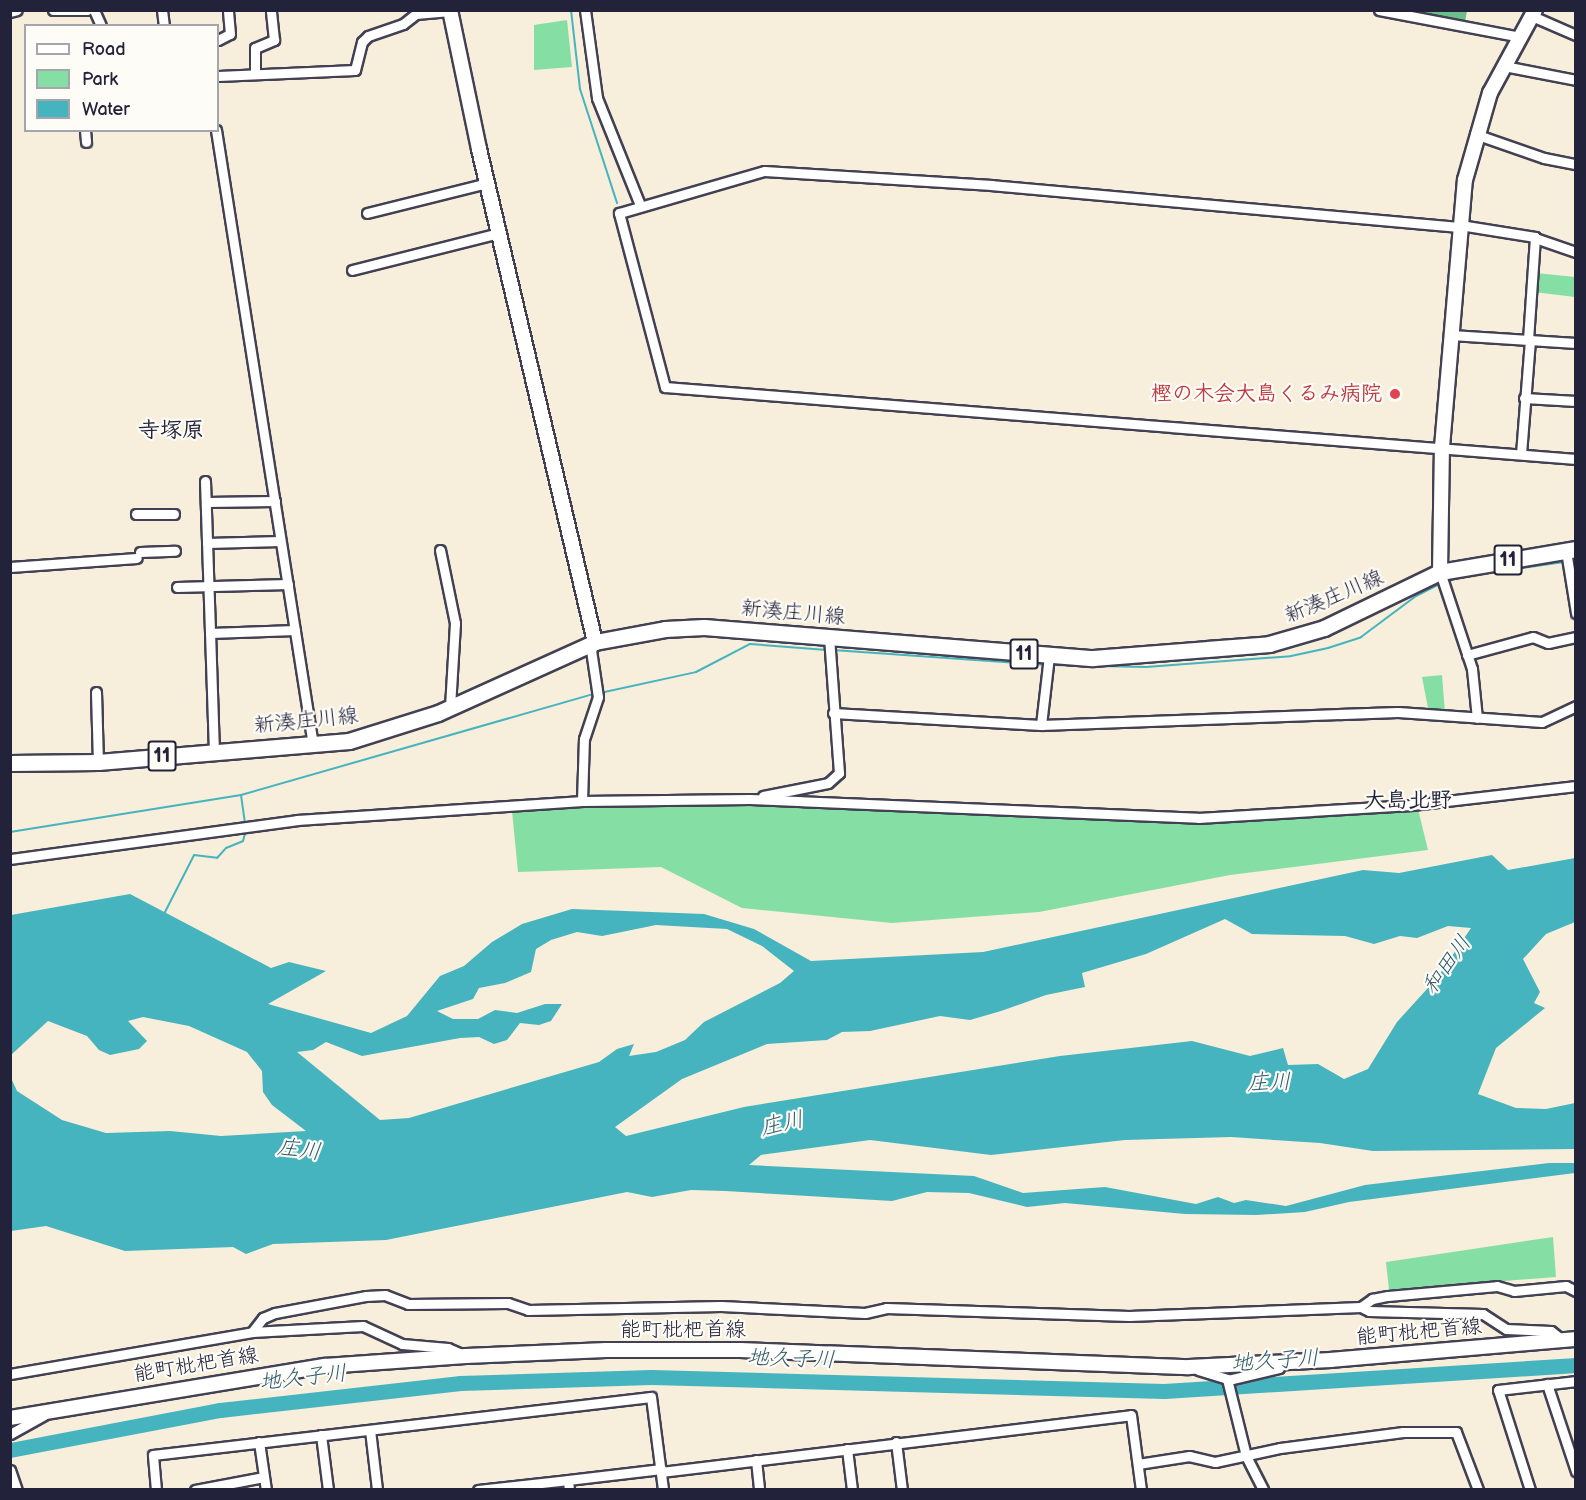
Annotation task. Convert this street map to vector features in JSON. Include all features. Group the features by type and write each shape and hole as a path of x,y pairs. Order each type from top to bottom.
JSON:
{"main road":[{"path":"450,11 487,183 595,642"},
{"path":"1440,572 1442,447 1460,226 1475,134 1504,66 1531,15"},
{"name":"新湊庄川線","path":"10,763 98,762 349,741 450,707 595,642 704,627 1049,656 1137,656 1269,644 1324,628 1440,572 1571,550"},
{"name":"能町枇杷首線","path":"10,1418 325,1366 466,1356 606,1350 740,1350 1189,1367 1569,1339"}],"street":[{"path":"10,12 18,10"},
{"path":"53,10 87,10"},
{"path":"94,10 100,24"},
{"path":"219,40 230,34 228,10"},
{"path":"255,74 255,48 274,40 272,10"},
{"path":"585,10 597,98 640,205"},
{"path":"1379,10 1521,37"},
{"path":"219,76 355,70 362,42 368,36 403,24 416,14 450,11"},
{"path":"1531,15 1575,35"},
{"path":"1504,66 1575,80"},
{"path":"85,132 86,142"},
{"path":"216,132 313,745"},
{"path":"1475,134 1544,158 1575,164"},
{"path":"1575,252 1535,238 1460,226 992,185 765,171 640,205 619,213 665,387 1575,459"},
{"path":"367,213 487,183"},
{"path":"352,270 499,233"},
{"path":"1521,454 1535,238"},
{"path":"1451,335 1575,343"},
{"path":"1524,398 1575,402"},
{"path":"205,481 214,751"},
{"path":"206,502 275,501"},
{"path":"136,514 174,513"},
{"path":"207,543 280,541"},
{"path":"440,550 455,623 450,707"},
{"path":"1571,550 1575,613"},
{"path":"10,567 175,551"},
{"path":"1440,572 1467,655 1477,718"},
{"path":"177,588 288,584"},
{"path":"210,633 295,630"},
{"path":"750,799 828,783 838,773 829,637"},
{"path":"1467,655 1533,638 1548,643 1575,637"},
{"path":"582,801 584,739 598,694 591,650 595,642"},
{"path":"1041,725 1049,656"},
{"path":"96,692 98,762"},
{"path":"833,713 1041,725 1398,712 1542,722 1575,706"},
{"path":"10,859 297,820 582,801 750,799 1209,818 1412,805 1575,786"},
{"path":"1361,1307 1372,1299 1388,1296 1497,1286 1514,1291 1566,1286 1575,1291"},
{"path":"252,1332 263,1318 275,1312 375,1295 408,1304 508,1303 528,1310 721,1306 865,1313 886,1308 1130,1316 1361,1307 1369,1311 1483,1314 1506,1329 1551,1330 1569,1339"},
{"path":"10,1374 252,1332 363,1326 402,1344 448,1348 466,1356"},
{"path":"1189,1367 1228,1380 1279,1368 1281,1362"},
{"path":"1228,1380 1246,1456 1263,1490"},
{"path":"1530,1490 1498,1390 1575,1381"},
{"path":"1547,1384 1575,1471"},
{"path":"156,1490 153,1455 651,1397 663,1490"},
{"path":"10,1434 54,1410"},
{"path":"478,1490 568,1485 661,1471 1131,1415 1140,1489"},
{"path":"370,1430 377,1490"},
{"path":"1137,1464 1189,1456 1215,1462 1280,1448 1403,1432 1456,1432 1462,1441 1478,1490"},
{"path":"321,1435 328,1490"},
{"path":"896,1442 902,1490"},
{"path":"259,1443 266,1490"},
{"path":"847,1449 852,1490"},
{"path":"756,1460 759,1490"},
{"path":"10,1470 17,1490"},
{"path":"201,1489 264,1477"}],"green space":[{"path":"1407,11 1467,11 1465,22"},
{"path":"567,20 572,67 534,70 534,25"},
{"path":"1536,273 1575,277 1575,297 1534,292"},
{"path":"1442,675 1445,713 1428,708 1422,677"},
{"path":"692,803 1177,821 1418,809 1428,850 1230,875 1039,912 892,923 742,908 661,867 518,872 512,811"},
{"path":"1553,1237 1556,1277 1389,1290 1386,1262"}],"water":[{"path":"1492,855 1508,870 1575,858 1575,922 1546,934 1523,959 1540,992 1534,1003 1545,1008 1496,1048 1478,1094 1516,1108 1546,1109 1575,1103 1575,1149 1373,1151 1320,1143 1231,1137 1125,1140 991,1155 870,1140 761,1155 749,1165 974,1176 1023,1193 1105,1187 1196,1204 1218,1197 1234,1203 1246,1200 1286,1206 1365,1185 1549,1163 1575,1163 1575,1173 1349,1202 1305,1212 1257,1215 1185,1214 1065,1203 1027,1207 969,1193 927,1192 892,1201 725,1191 691,1190 652,1197 627,1192 386,1240 273,1244 246,1254 233,1247 125,1251 46,1226 11,1231 11,1078 17,1091 62,1120 106,1133 170,1131 221,1136 306,1131 272,1105 263,1092 262,1071 247,1052 189,1026 143,1017 128,1021 147,1041 139,1049 110,1055 99,1050 87,1036 48,1021 11,1055 11,915 130,894 271,968 289,962 326,971 268,1004 371,1033 407,1016 440,976 464,966 492,942 522,924 572,909 704,914 754,929 811,961 983,952 1363,870 1399,873","holes":["1225,919 1252,934 1345,936 1374,944 1400,936 1417,938 1448,926 1471,928 1437,978 1397,1022 1368,1069 1344,1079 1318,1064 1288,1065 1283,1048 1250,1056 1192,1041 1060,1056 744,1107 626,1136 615,1127 682,1079 767,1044 827,1040 842,1032 870,1031 940,1016 970,1020 1046,995 1085,987 1082,973 1146,954","656,925 727,929 762,946 794,971 780,983 704,1022 685,1040 656,1052 629,1056 634,1044 617,1049 599,1062 409,1118 380,1120 297,1052 313,1050 326,1042 362,1056 460,1038 479,1037 494,1044 507,1040 520,1023 539,1025 551,1021 562,1004 545,1004 517,1013 495,1010 478,1019 453,1019 437,1011 473,999 479,988 505,983 531,972 536,949 551,940 577,932 602,936"]}],"waterway":[{"path":"571,10 580,89 617,203"},
{"path":"1446,582 1465,576 1564,562"},
{"path":"1051,665 1146,667 1291,656 1328,648 1361,637 1416,596 1440,584"},
{"path":"600,693 696,672 750,644 827,650"},
{"path":"833,650 1046,665"},
{"path":"10,832 241,795 594,694"},
{"path":"241,795 245,825"},
{"path":"164,914 194,855 217,858 226,848 243,841 246,830"},
{"name":"地久子川","path":"10,1450 220,1410 460,1383 651,1377 1164,1391 1576,1365"}],"place":[{"name":"樫の木会大島くるみ病院","path":"1395,394"}],"district":[{"name":"寺塚原","path":"171,431"},
{"name":"大島北野","path":"1408,801"}],"water label":[{"name":"和田川","path":"1447,965"},
{"name":"庄川","path":"1269,1083"},
{"name":"庄川","path":"782,1124"},
{"name":"庄川","path":"299,1150"}]}
